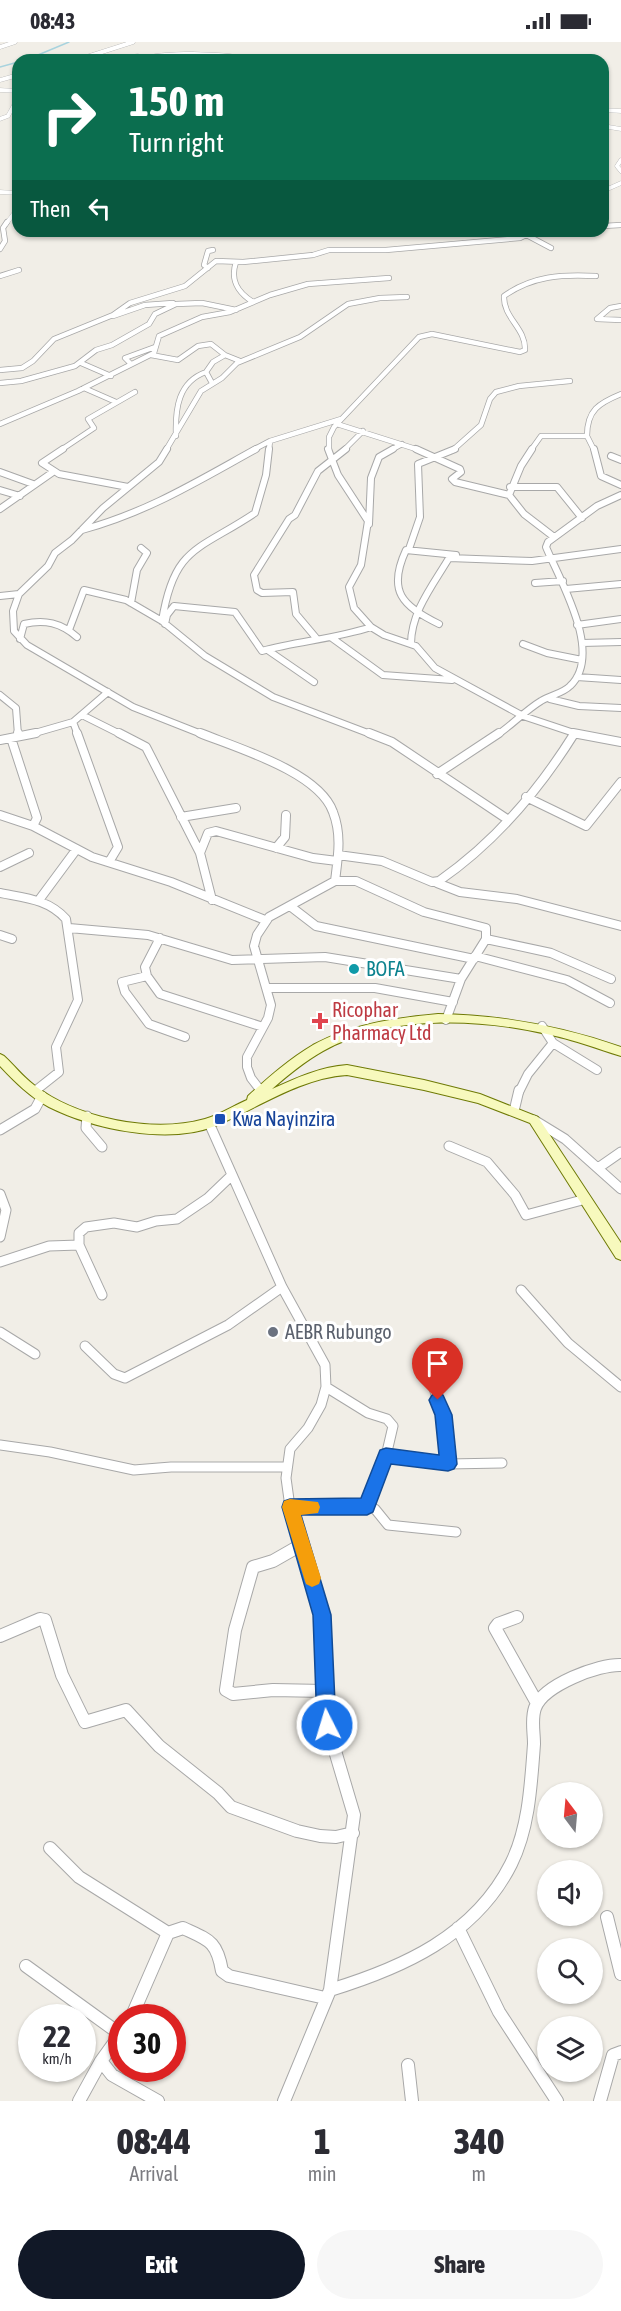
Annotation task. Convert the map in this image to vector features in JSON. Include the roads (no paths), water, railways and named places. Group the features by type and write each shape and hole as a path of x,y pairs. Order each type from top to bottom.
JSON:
{"main road":[{"path":"231,1113 313,1051 345,1036 391,1025 446,1020 542,1026 579,1035 621,1052"},
{"path":"0,1059 38,1094 106,1123 154,1129 181,1129 209,1123 302,1080 325,1072 347,1070 480,1099 534,1119 621,1254"}],"street":[{"path":"1,46 15,42"},
{"path":"97,54 134,42"},
{"path":"154,54 207,52 221,54"},
{"path":"0,119 8,116 12,109"},
{"path":"621,160 617,166 621,171"},
{"path":"0,249 5,241 3,228 12,214"},
{"path":"1,215 9,217"},
{"path":"107,318 124,305 185,286 216,261 236,262 300,257 329,250 415,248 511,237"},
{"path":"532,237 551,248"},
{"path":"208,268 204,265 204,257 208,251 213,249"},
{"path":"236,262 232,270 233,281 241,293 253,302"},
{"path":"0,276 19,270"},
{"path":"369,525 346,489 332,461 328,436 357,401 424,335 520,352 525,350 525,336 505,310 502,303 504,296 536,278 596,276"},
{"path":"0,424 111,376 151,355 156,351 156,339 164,333 202,317 236,310 308,284 389,278"},
{"path":"147,297 147,305"},
{"path":"336,881 340,842 333,810 310,783 273,762 133,707 20,639 14,630 13,611 19,594 48,566 56,553 103,508 159,462 198,395 212,383 240,361 300,337 348,304 380,298 408,297"},
{"path":"0,370 22,368 33,361 49,342 107,318 147,305 194,301 217,303 236,310"},
{"path":"0,383 54,373 81,363 96,350 112,345 149,324 150,320 167,307 194,301"},
{"path":"621,306 610,308 597,319 621,320"},
{"path":"151,355 178,360 198,345 211,344 225,355 240,361"},
{"path":"131,364 125,358 155,347"},
{"path":"176,436 174,413 186,382 195,375 206,372 213,362 225,355"},
{"path":"81,363 111,376"},
{"path":"206,372 212,383"},
{"path":"439,624 416,614 400,597 395,584 404,553 409,549 418,528 420,514 417,496 418,464 445,455 471,436 483,421 488,400 497,391 513,386 531,387 570,381"},
{"path":"84,388 116,402"},
{"path":"53,472 50,467 42,463 94,428 95,426 88,419 135,392"},
{"path":"587,436 590,412 621,394"},
{"path":"81,530 125,518 166,499 270,441 343,419"},
{"path":"337,424 363,430 436,458 462,471 452,478 455,482 509,495 524,514 555,537"},
{"path":"317,639 296,614 293,592 262,593 257,590 255,575 270,547 295,515 318,471 332,461 363,430"},
{"path":"509,495 510,487 541,435 587,436 594,444 596,462 601,476 621,485"},
{"path":"163,623 169,583 180,560 255,513 266,475 270,441"},
{"path":"402,444 379,457 371,478 371,519 361,565 350,587 349,595 354,608 371,627 384,635 411,644 435,668 523,716 573,734 621,742"},
{"path":"611,456 621,460"},
{"path":"0,472 33,484"},
{"path":"0,509 53,472 128,487"},
{"path":"510,487 557,487 582,518"},
{"path":"0,490 20,496"},
{"path":"437,774 546,698 567,690 577,677 582,660 582,643 566,589 546,547 555,537 597,506 621,495"},
{"path":"131,603 137,570 147,553 141,548"},
{"path":"409,549 508,561 621,549"},
{"path":"411,644 411,628 416,614 446,560 460,556"},
{"path":"535,583 563,581"},
{"path":"566,589 621,585"},
{"path":"69,630 77,603 84,590 131,603 163,623 205,656 273,697 392,742 507,819"},
{"path":"0,596 19,594"},
{"path":"163,623 174,606 228,609 238,616 257,647 269,651 314,682"},
{"path":"577,624 621,619"},
{"path":"20,639 22,627 28,623 57,623 76,637"},
{"path":"269,651 297,641 332,638 371,627"},
{"path":"332,638 383,675 455,680"},
{"path":"582,643 621,642"},
{"path":"523,644 582,660"},
{"path":"577,677 621,680"},
{"path":"0,740 73,722 82,715 92,701 108,692"},
{"path":"0,695 16,708 14,737 37,818 33,826"},
{"path":"546,698 579,706 621,708"},
{"path":"82,715 146,747 200,853 212,900"},
{"path":"73,722 118,847 109,862"},
{"path":"437,883 478,852 561,756 573,734"},
{"path":"526,797 586,826 620,786"},
{"path":"181,818 236,808"},
{"path":"0,815 33,826 76,850 171,882 265,920"},
{"path":"276,848 285,837 286,815"},
{"path":"200,853 208,833 216,831 314,858 382,861 460,892 517,899 621,926"},
{"path":"39,900 76,850"},
{"path":"0,867 29,853"},
{"path":"261,1091 247,1075 246,1068 250,1047 270,1015 268,988 254,961 256,943 265,920 290,906 324,892 336,881 356,881 424,912 482,927 488,931 486,939 461,979 446,1020"},
{"path":"0,893 39,900 57,909 66,919 78,1000 56,1047 59,1072 38,1094 35,1109 0,1131"},
{"path":"290,906 316,926 474,957 567,980 610,1003"},
{"path":"69,928 119,931 160,938 218,957 254,961 325,957 461,979"},
{"path":"0,935 12,939"},
{"path":"160,938 146,961 147,976 160,994 263,1027"},
{"path":"486,939 547,949 572,958 611,979"},
{"path":"147,976 122,982 124,992 149,1023 185,1037"},
{"path":"268,988 301,986 375,988 453,1002"},
{"path":"542,1026 553,1043 597,1070"},
{"path":"514,1111 516,1095 522,1081 553,1043"},
{"path":"87,1116 86,1128 102,1147"},
{"path":"534,1119 565,1139 621,1189"},
{"path":"209,1123 282,1287 325,1365 326,1387 321,1405 308,1428 290,1449 285,1467 290,1507 322,1615 327,1725 353,1809 353,1833 328,1994 296,2078 284,2101"},
{"path":"449,1146 487,1162 505,1181 526,1215 586,1199"},
{"path":"598,1168 621,1152"},
{"path":"102,1295 79,1245 79,1233 86,1227 118,1222 137,1227 156,1221 177,1220 208,1198 232,1175"},
{"path":"0,1194 6,1210 0,1237"},
{"path":"0,1262 49,1246 68,1243 79,1245"},
{"path":"85,1346 114,1374 126,1378 175,1350 221,1330 282,1287"},
{"path":"521,1290 562,1337 606,1377 621,1387"},
{"path":"0,1332 35,1354"},
{"path":"429,1374 444,1415 448,1464"},
{"path":"326,1387 368,1413 391,1422 393,1426 386,1456 367,1507"},
{"path":"0,1445 50,1452 134,1470 171,1467 285,1467"},
{"path":"386,1456 448,1464 502,1463"},
{"path":"290,1507 367,1507 375,1509 388,1525 456,1532"},
{"path":"301,1545 273,1561 253,1566 235,1630 226,1690 233,1694 273,1690 324,1691"},
{"path":"517,1617 498,1623 495,1628 537,1703"},
{"path":"0,1636 40,1619 45,1620 62,1675 85,1722 93,1723 120,1709 126,1710 151,1738 231,1807 308,1833 336,1837 353,1833"},
{"path":"137,2004 168,1933 183,1928 216,1944 220,1951 222,1971 229,1976 328,1994 387,1972 434,1946 458,1928 491,1895 517,1849 529,1790 534,1715 537,1703 594,1666 621,1665"},
{"path":"50,1848 79,1877 168,1933"},
{"path":"607,1917 621,1974"},
{"path":"458,1928 500,2012 557,2101"},
{"path":"26,1966 108,2024"},
{"path":"79,2101 108,2051"},
{"path":"600,2101 613,2055 621,2052"},
{"path":"101,2061 112,2074 158,2101"},
{"path":"408,2065 411,2101"}],"waterway":[{"path":"40,54 69,42"},
{"path":"0,67 12,64"}],"place":[{"name":"BOFA","path":"354,969"},
{"name":"Ricophar Pharmacy Ltd","path":"320,1021"},
{"name":"Kwa Nayinzira","path":"220,1119"},
{"name":"AEBR Rubungo","path":"273,1332"}]}
